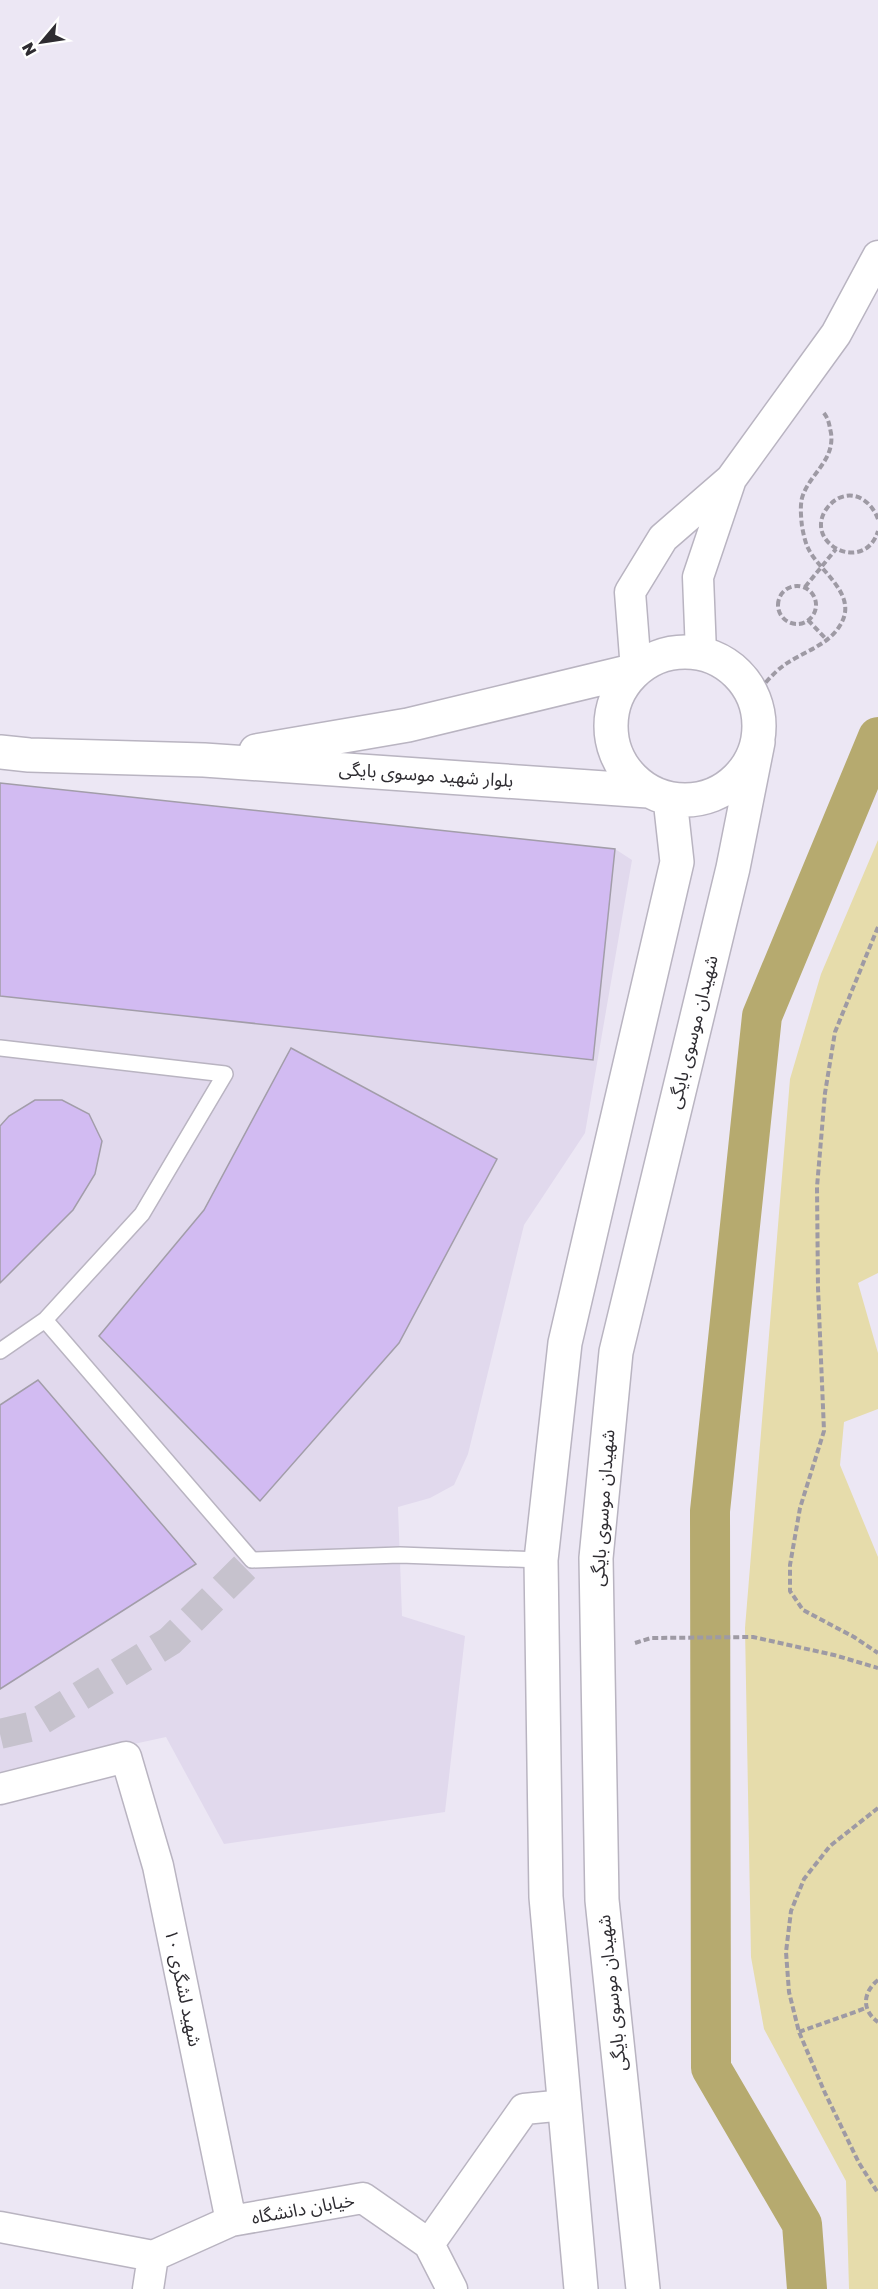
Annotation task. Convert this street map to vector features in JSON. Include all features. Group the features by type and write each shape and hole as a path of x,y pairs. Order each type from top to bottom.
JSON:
{"street":[{"path":"636,670 630,592 663,538 731,479 836,334 878,256"},
{"path":"701,653 698,577 731,479"},
{"path":"678,651 701,653 723,661 741,676 754,696 760,718 758,741 750,764 735,782 716,795 693,800 659,795 630,776 617,756 611,733 612,710 621,688 636,670 655,657 678,651"},
{"name":"بلوار شهید موسوی بایگی","path":"204,760 408,725 636,670"},
{"name":"شهیدان موسوی بایگی","path":"644,2289 602,1900 596,1558 616,1352 733,868 758,741"},
{"name":"بلوار شهید موسوی بایگی","path":"0,752 29,755 204,760 659,795"},
{"path":"581,2289 546,1897 541,1560 565,1343 677,862 659,795"},
{"name":"شهید لشگری ۱۰","path":"0,1789 126,1757 158,1866 231,2221"},
{"path":"429,2244 525,2109 565,2105"},
{"name":"خیابان دانشگاه","path":"153,2256 231,2221 363,2198 429,2244 452,2289"},
{"path":"0,2227 153,2256 148,2289"}],"lane":[{"path":"0,1048 225,1074 142,1214 45,1320 0,1351"},
{"path":"45,1320 252,1560 400,1556 541,1560"}],"path":[{"path":"754,696 782,667 827,640 840,627 844,613 843,596 835,582 807,548 802,527 802,500 809,482 826,461 832,442 828,418 801,382"},
{"path":"878,519 874,508 865,500 853,495 840,497 829,504 822,516 821,528 826,541 836,549 848,553 861,552 871,545 878,531"},
{"path":"805,587 836,549"},
{"path":"795,586 805,587 813,594 816,603 814,613 808,620 799,624 789,622 782,616 778,607 780,597 786,589 795,586"},
{"path":"808,620 827,640"},
{"path":"878,927 835,1032 825,1093 817,1187 824,1431 800,1508 790,1565 790,1591 803,1610 854,1637 878,1653"},
{"path":"651,1638 753,1637 834,1654 878,1668"},
{"path":"878,1808 830,1846 804,1879 791,1911 786,1952 789,1992 799,2032 849,2143 878,2193"},
{"path":"878,1980 869,1987 865,1997 866,2008 871,2017 878,2022"},
{"path":"799,2032 866,2008"}],"shaded area":[{"path":"0,783 615,849 632,860 585,1133 524,1225 468,1454 454,1485 430,1498 398,1507 402,1616 465,1636 445,1812 224,1844 166,1737 0,1773"},
{"path":"878,840 878,1273 858,1283 878,1353 878,1409 844,1422 840,1465 878,1557 878,2289 849,2289 846,2181 764,2029 751,1957 745,1628 790,1079 821,974"}],"building":[{"path":"0,783 615,849 593,1060 0,996"},
{"path":"291,1048 497,1159 399,1343 260,1501 99,1336 204,1210"},
{"path":"35,1100 62,1100 89,1114 102,1141 95,1174 73,1210 0,1283 0,1126 9,1116"},
{"path":"38,1380 196,1564 0,1689 0,1405"}],"waterway":[{"path":"807,2289 802,2224 711,2068 710,1511 762,1016 878,737"}],"tunnel":[{"path":"0,1734 30,1727 170,1641 252,1560"}]}
